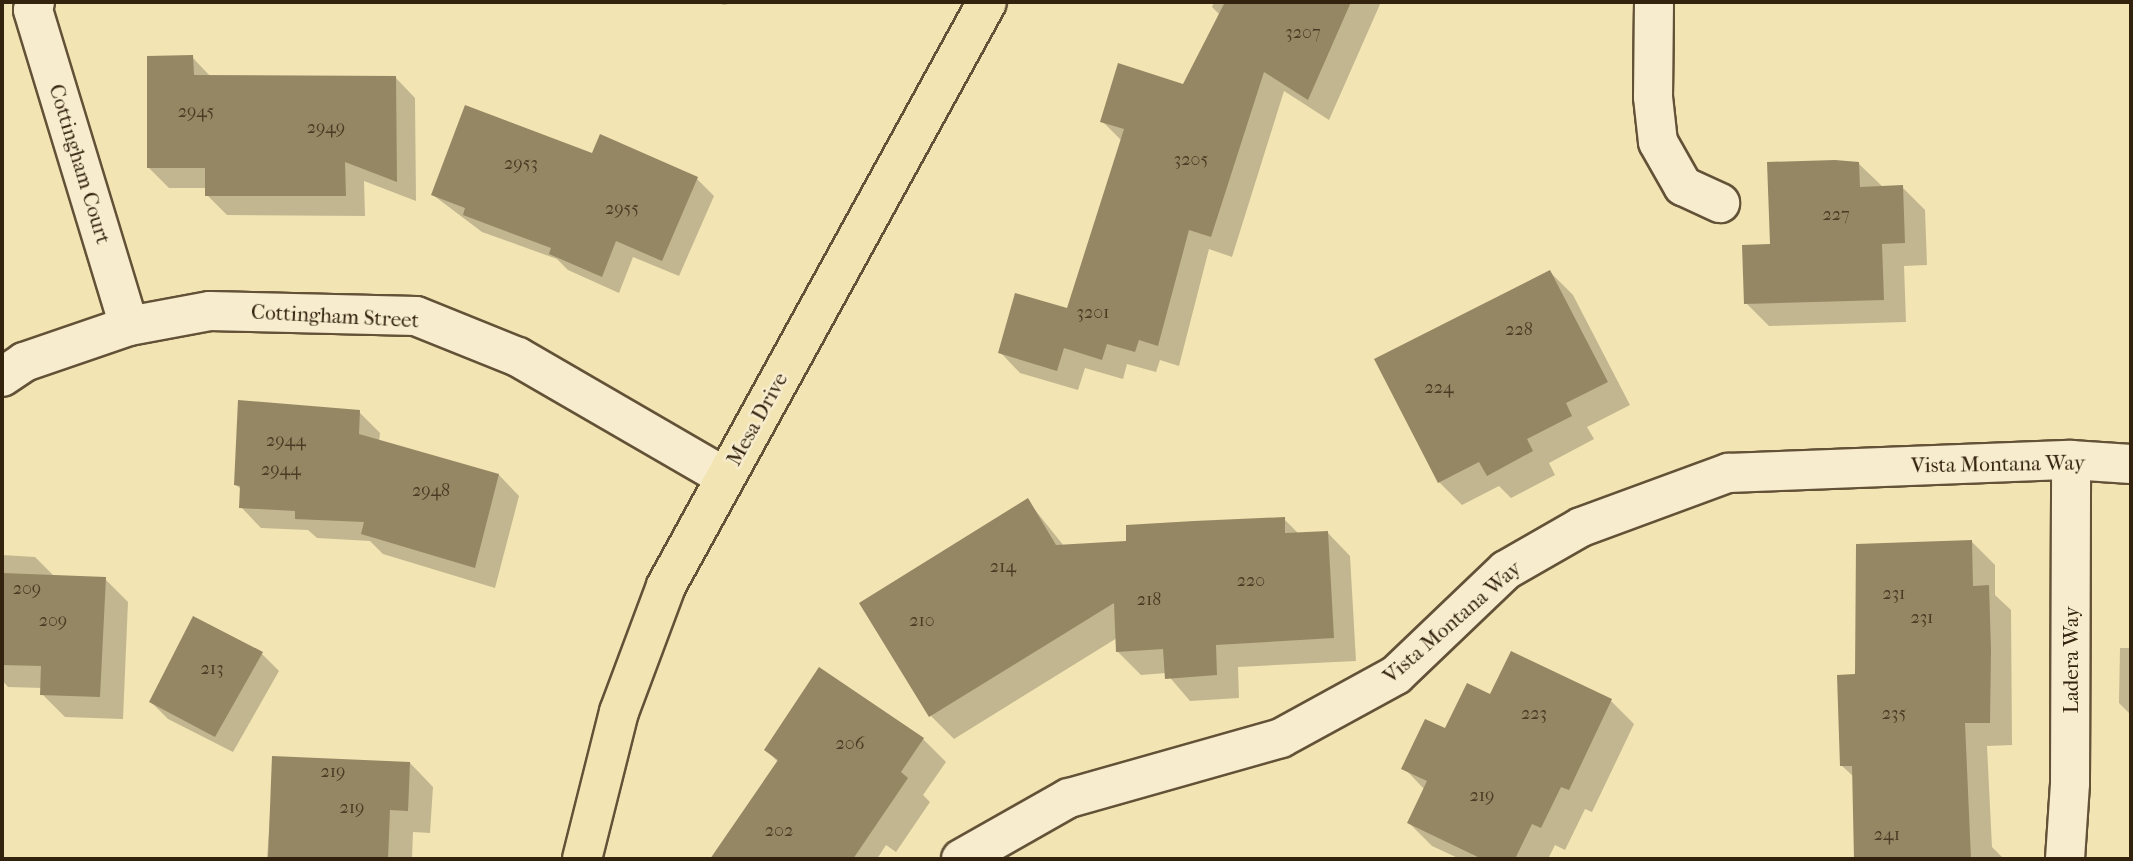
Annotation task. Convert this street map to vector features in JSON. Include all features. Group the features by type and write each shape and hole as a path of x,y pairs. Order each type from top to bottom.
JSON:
{"main road":[{"name":"Mesa Drive","path":"582,859 628,687 666,586 987,2"}],"street":[{"name":"Cottingham Court","path":"35,2 33,10 129,326"},
{"path":"1654,2 1653,97 1658,142 1683,186 1720,203"},
{"name":"Cottingham Street","path":"2,377 24,362 129,326 210,311 416,316 518,357 725,477"},
{"name":"Vista Montana Way","path":"961,859 1069,798 1281,738 1396,675 1506,569 1581,527 1728,473 2071,460 2131,464"},
{"name":"Ladera Way","path":"2065,859 2070,783 2071,460"}],"building":[{"path":"1225,2 1351,2 1308,100 1264,72 1211,237 1189,230 1158,346 1139,340 1135,352 1107,344 1102,360 1064,348 1057,371 998,353 1015,293 1067,308 1124,129 1100,122 1118,63 1183,84"},
{"path":"193,55 194,75 396,76 397,182 345,162 346,196 205,196 205,168 147,168 147,56"},
{"path":"465,105 592,153 600,134 698,177 662,261 616,241 602,277 549,254 551,248 463,215 465,208 431,195"},
{"path":"1767,162 1859,162 1860,187 1903,185 1905,243 1882,244 1884,300 1744,304 1742,245 1770,244"},
{"path":"1550,270 1608,382 1566,403 1572,416 1527,439 1533,451 1487,476 1479,462 1438,483 1374,359"},
{"path":"238,400 360,410 359,434 499,474 475,568 361,534 364,522 295,519 295,511 239,508 240,486 234,485"},
{"path":"1028,498 1056,545 1126,541 1126,525 1194,521 1285,517 1285,533 1328,531 1334,638 1216,645 1217,675 1165,679 1163,649 1116,652 1114,603 929,717 859,603"},
{"path":"1972,540 1973,586 1989,585 1991,650 1990,723 1965,723 1971,859 1854,859 1852,766 1840,766 1837,675 1855,674 1856,544"},
{"path":"2,573 106,577 100,697 40,695 41,666 2,665"},
{"path":"193,616 263,652 215,737 149,702"},
{"path":"1511,651 1612,699 1569,790 1561,787 1541,828 1532,824 1515,859 1482,859 1407,823 1427,781 1401,769 1425,719 1445,728 1467,683 1490,694"},
{"path":"819,667 924,738 901,772 908,778 853,859 710,859 778,760 764,750"},
{"path":"272,756 410,762 408,811 390,810 388,859 268,859"}]}
